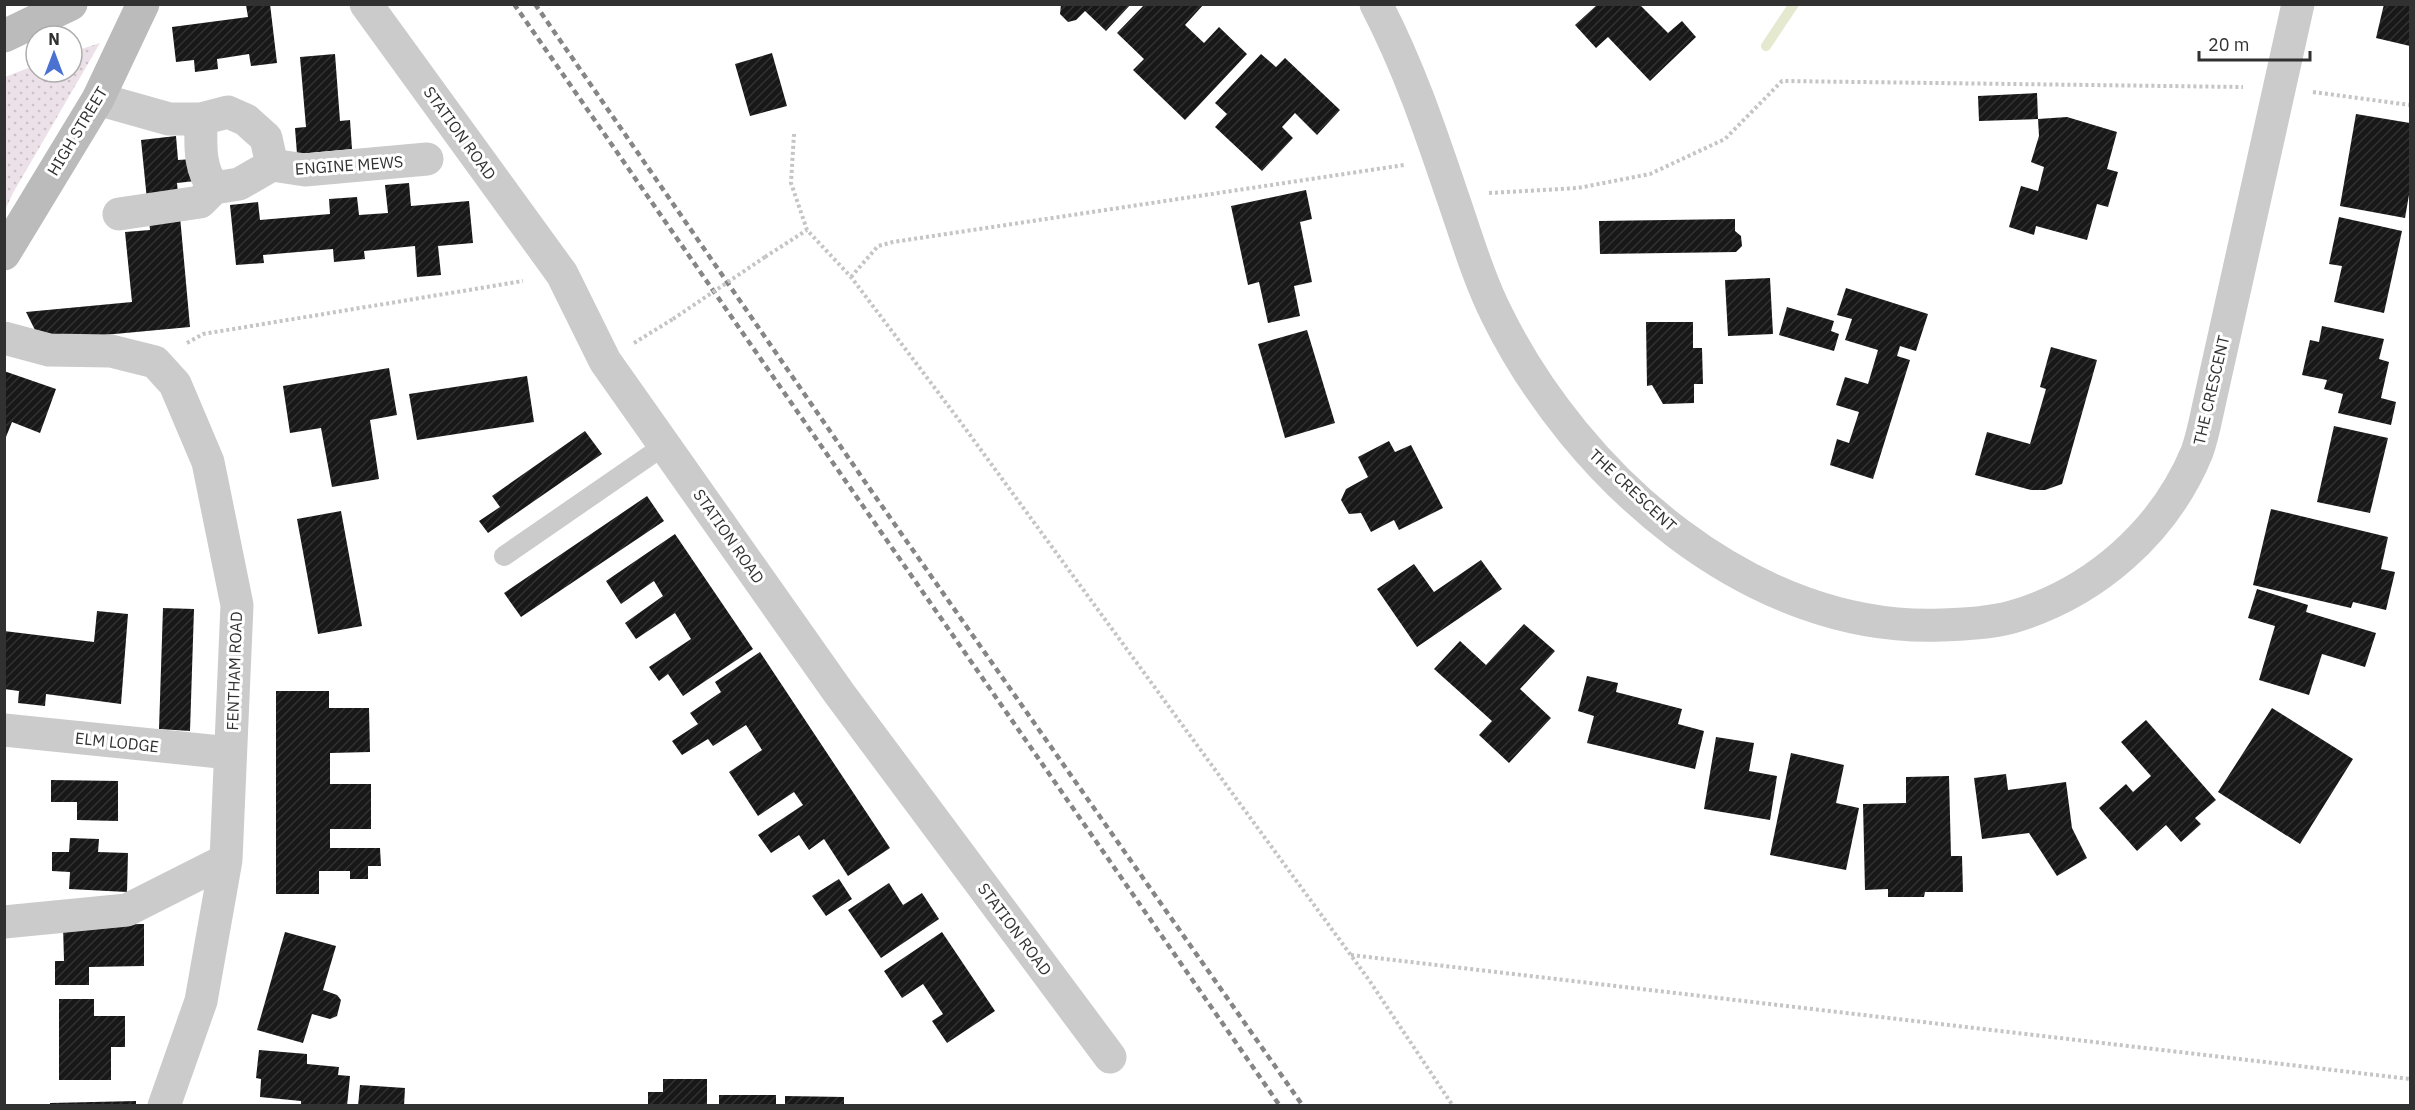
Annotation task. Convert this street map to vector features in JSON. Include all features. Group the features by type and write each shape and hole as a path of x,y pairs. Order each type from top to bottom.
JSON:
{"main road":[{"path":"4,36 71,4"},
{"name":"HIGH STREET","path":"4,254 98,99 143,4"}],"street":[{"name":"STATION ROAD","path":"366,4 562,274 605,361 839,693 1110,1057"},
{"name":"THE CRESCENT","path":"1376,4 1415,88 1474,260 1497,315 1532,375 1567,423 1598,459 1664,523 1719,563 1764,587 1827,610 1875,622 1917,626 2005,619 2046,607 2108,569 2138,542 2181,484 2198,450 2208,409 2298,4"},
{"name":"ENGINE MEWS","path":"98,99 169,119 201,119 228,112 246,120 266,138 272,165"},
{"path":"201,119 201,159 205,176 214,188"},
{"name":"ENGINE MEWS","path":"119,214 200,202 214,188 239,184 272,165 305,170 427,159"},
{"path":"4,338 50,350 111,351 155,362"},
{"name":"FENTHAM ROAD","path":"155,362 175,384 208,462 237,605 226,860 201,1001 164,1106"},
{"name":"ELM LODGE","path":"4,730 231,753"},
{"path":"4,922 127,909 226,860"}],"lane":[{"path":"504,556 665,445"}],"path":[{"path":"1452,195 1578,188 1650,174 1725,139 1782,81 2279,87 2410,105"},
{"path":"794,134 791,183 807,230 851,277 974,439 1351,955 1453,1106"},
{"path":"851,277 878,246 893,242 1440,160"},
{"path":"605,361 807,230"},
{"path":"155,362 203,334 562,274"},
{"path":"1351,955 2410,1079"}],"shaded area":[{"path":"100,43 84,71 84,48"},
{"path":"24,70 24,84 76,84 5,210 5,77"}],"building":[{"path":"270,4 277,63 251,66 249,54 217,59 218,69 195,72 194,60 176,62 172,27 248,17 246,5"},
{"path":"1061,4 1131,4 1106,31 1085,11 1076,20 1068,22 1060,14"},
{"path":"1145,4 1204,4 1185,25 1204,43 1219,27 1247,54 1185,120 1133,70 1144,59 1117,33"},
{"path":"2384,4 2410,4 2410,46 2376,38"},
{"path":"1597,5 1640,5 1668,33 1682,21 1696,37 1650,81 1608,37 1596,48 1575,25"},
{"path":"772,53 787,106 750,116 735,64"},
{"path":"335,54 340,121 350,120 352,149 297,154 295,128 306,127 300,57"},
{"path":"1261,54 1276,67 1285,58 1340,110 1317,135 1295,113 1282,127 1293,138 1262,171 1215,127 1227,114 1215,103"},
{"path":"2037,93 2038,119 1979,121 1978,96"},
{"path":"2356,114 2410,123 2410,189 2405,218 2340,206"},
{"path":"2067,117 2117,132 2107,169 2118,172 2108,207 2097,204 2087,240 2036,226 2034,235 2009,227 2021,186 2038,191 2044,167 2031,162 2039,136 2038,119"},
{"path":"176,136 178,160 193,159 195,181 177,183 190,327 50,340 35,330 26,312 132,302 125,232 150,230 141,140"},
{"path":"409,183 411,206 469,201 473,243 438,246 441,275 417,277 415,246 364,251 365,259 334,262 333,249 263,255 264,263 236,265 230,205 258,202 260,220 330,214 329,199 357,197 359,215 388,213 385,185"},
{"path":"1306,190 1312,219 1300,222 1312,282 1294,286 1300,316 1268,323 1259,282 1248,285 1231,206"},
{"path":"2339,217 2402,231 2384,313 2334,302 2342,266 2329,264"},
{"path":"1735,219 1735,231 1741,236 1742,246 1736,252 1600,254 1599,221"},
{"path":"1770,278 1773,334 1728,336 1725,280"},
{"path":"1846,288 1928,314 1916,351 1900,346 1897,356 1910,360 1873,479 1830,465 1837,439 1849,443 1859,412 1836,405 1845,377 1868,384 1878,350 1845,340 1852,319 1837,315"},
{"path":"1787,307 1834,321 1831,331 1839,334 1834,351 1779,335"},
{"path":"1646,322 1693,322 1693,348 1702,348 1703,384 1694,384 1694,403 1663,404 1652,385 1647,386"},
{"path":"2322,326 2384,339 2379,359 2389,362 2381,398 2396,402 2391,425 2338,413 2343,394 2324,389 2327,380 2302,375 2310,340 2319,342"},
{"path":"1307,330 1335,423 1285,438 1258,344"},
{"path":"2051,347 2097,360 2062,484 2045,490 2031,490 1975,475 1987,432 2030,444 2046,389 2040,387"},
{"path":"389,368 397,415 370,420 379,479 332,487 321,428 290,433 283,386"},
{"path":"4,371 56,389 40,433 12,422 4,442"},
{"path":"527,376 534,422 417,440 409,394"},
{"path":"2334,426 2388,438 2370,513 2317,502"},
{"path":"585,431 602,454 488,533 479,521 500,507 492,496"},
{"path":"1389,441 1395,452 1411,445 1443,508 1399,530 1394,520 1371,532 1361,513 1349,514 1341,500 1346,489 1368,477 1358,457"},
{"path":"647,496 664,521 521,617 504,593"},
{"path":"2271,509 2388,537 2381,569 2395,572 2386,610 2353,602 2351,608 2253,585"},
{"path":"341,511 362,626 318,634 297,519"},
{"path":"675,534 753,649 683,696 668,674 659,681 649,667 691,639 675,613 636,639 625,623 663,596 654,581 621,604 606,581"},
{"path":"1481,560 1502,589 1417,647 1377,589 1414,564 1434,592"},
{"path":"2257,589 2308,605 2306,612 2376,633 2365,667 2322,654 2309,695 2259,680 2275,626 2248,618"},
{"path":"163,608 194,609 190,731 159,729"},
{"path":"97,611 128,614 121,704 46,694 45,706 18,703 19,691 4,689 4,631 94,642"},
{"path":"1524,624 1555,651 1520,689 1551,718 1509,763 1479,735 1492,721 1434,669 1460,641 1486,665"},
{"path":"760,652 890,848 848,876 824,839 809,850 799,835 771,853 758,835 803,805 794,792 758,816 729,772 762,750 746,725 713,746 708,739 682,755 672,741 698,724 690,713 721,692 715,682"},
{"path":"1587,676 1618,683 1616,692 1682,709 1678,724 1704,731 1695,769 1587,743 1594,716 1578,711"},
{"path":"276,691 329,691 329,708 369,708 370,752 330,753 330,784 371,784 371,829 330,829 330,848 380,848 381,866 368,866 368,879 350,879 350,871 319,871 319,894 276,894"},
{"path":"2272,708 2353,759 2300,844 2218,792"},
{"path":"2146,720 2216,800 2195,818 2201,824 2181,842 2166,825 2137,851 2099,808 2126,784 2133,792 2151,776 2121,742"},
{"path":"1716,737 1754,743 1749,771 1777,776 1770,820 1704,809"},
{"path":"1791,753 1844,765 1836,803 1859,808 1846,870 1770,855"},
{"path":"2006,774 2008,790 2066,782 2072,828 2087,858 2057,876 2029,833 1982,839 1974,778"},
{"path":"1949,776 1951,856 1962,856 1963,892 1925,892 1924,897 1888,897 1888,889 1865,890 1863,804 1906,803 1906,777"},
{"path":"51,780 118,781 118,821 77,820 77,802 51,802"},
{"path":"70,838 99,839 98,852 128,853 127,892 69,889 70,872 52,871 52,852 69,852"},
{"path":"839,879 852,899 826,916 812,896"},
{"path":"889,883 903,905 922,893 939,919 881,958 848,910"},
{"path":"144,924 144,966 89,967 89,985 55,985 55,961 64,961 63,925"},
{"path":"285,932 336,946 323,990 337,995 341,1000 337,1016 330,1019 312,1014 303,1043 257,1030"},
{"path":"942,932 995,1011 947,1043 932,1021 943,1014 923,984 902,998 884,971"},
{"path":"59,999 94,999 94,1016 125,1016 125,1047 111,1047 111,1080 59,1080"},
{"path":"259,1050 307,1054 307,1064 339,1067 338,1075 350,1076 347,1106 301,1106 301,1101 260,1097 261,1079 256,1078"},
{"path":"663,1079 707,1079 707,1106 648,1106 648,1092 663,1092"},
{"path":"360,1085 405,1088 404,1106 358,1106"},
{"path":"719,1095 776,1095 776,1106 719,1106"},
{"path":"785,1096 844,1097 844,1106 785,1106"},
{"path":"136,1101 136,1106 50,1106 50,1103"}],"waterway":[{"path":"1766,46 1794,4"}],"railway":[{"path":"514,4 1280,1106"},
{"path":"535,4 870,489 1303,1106"}]}
